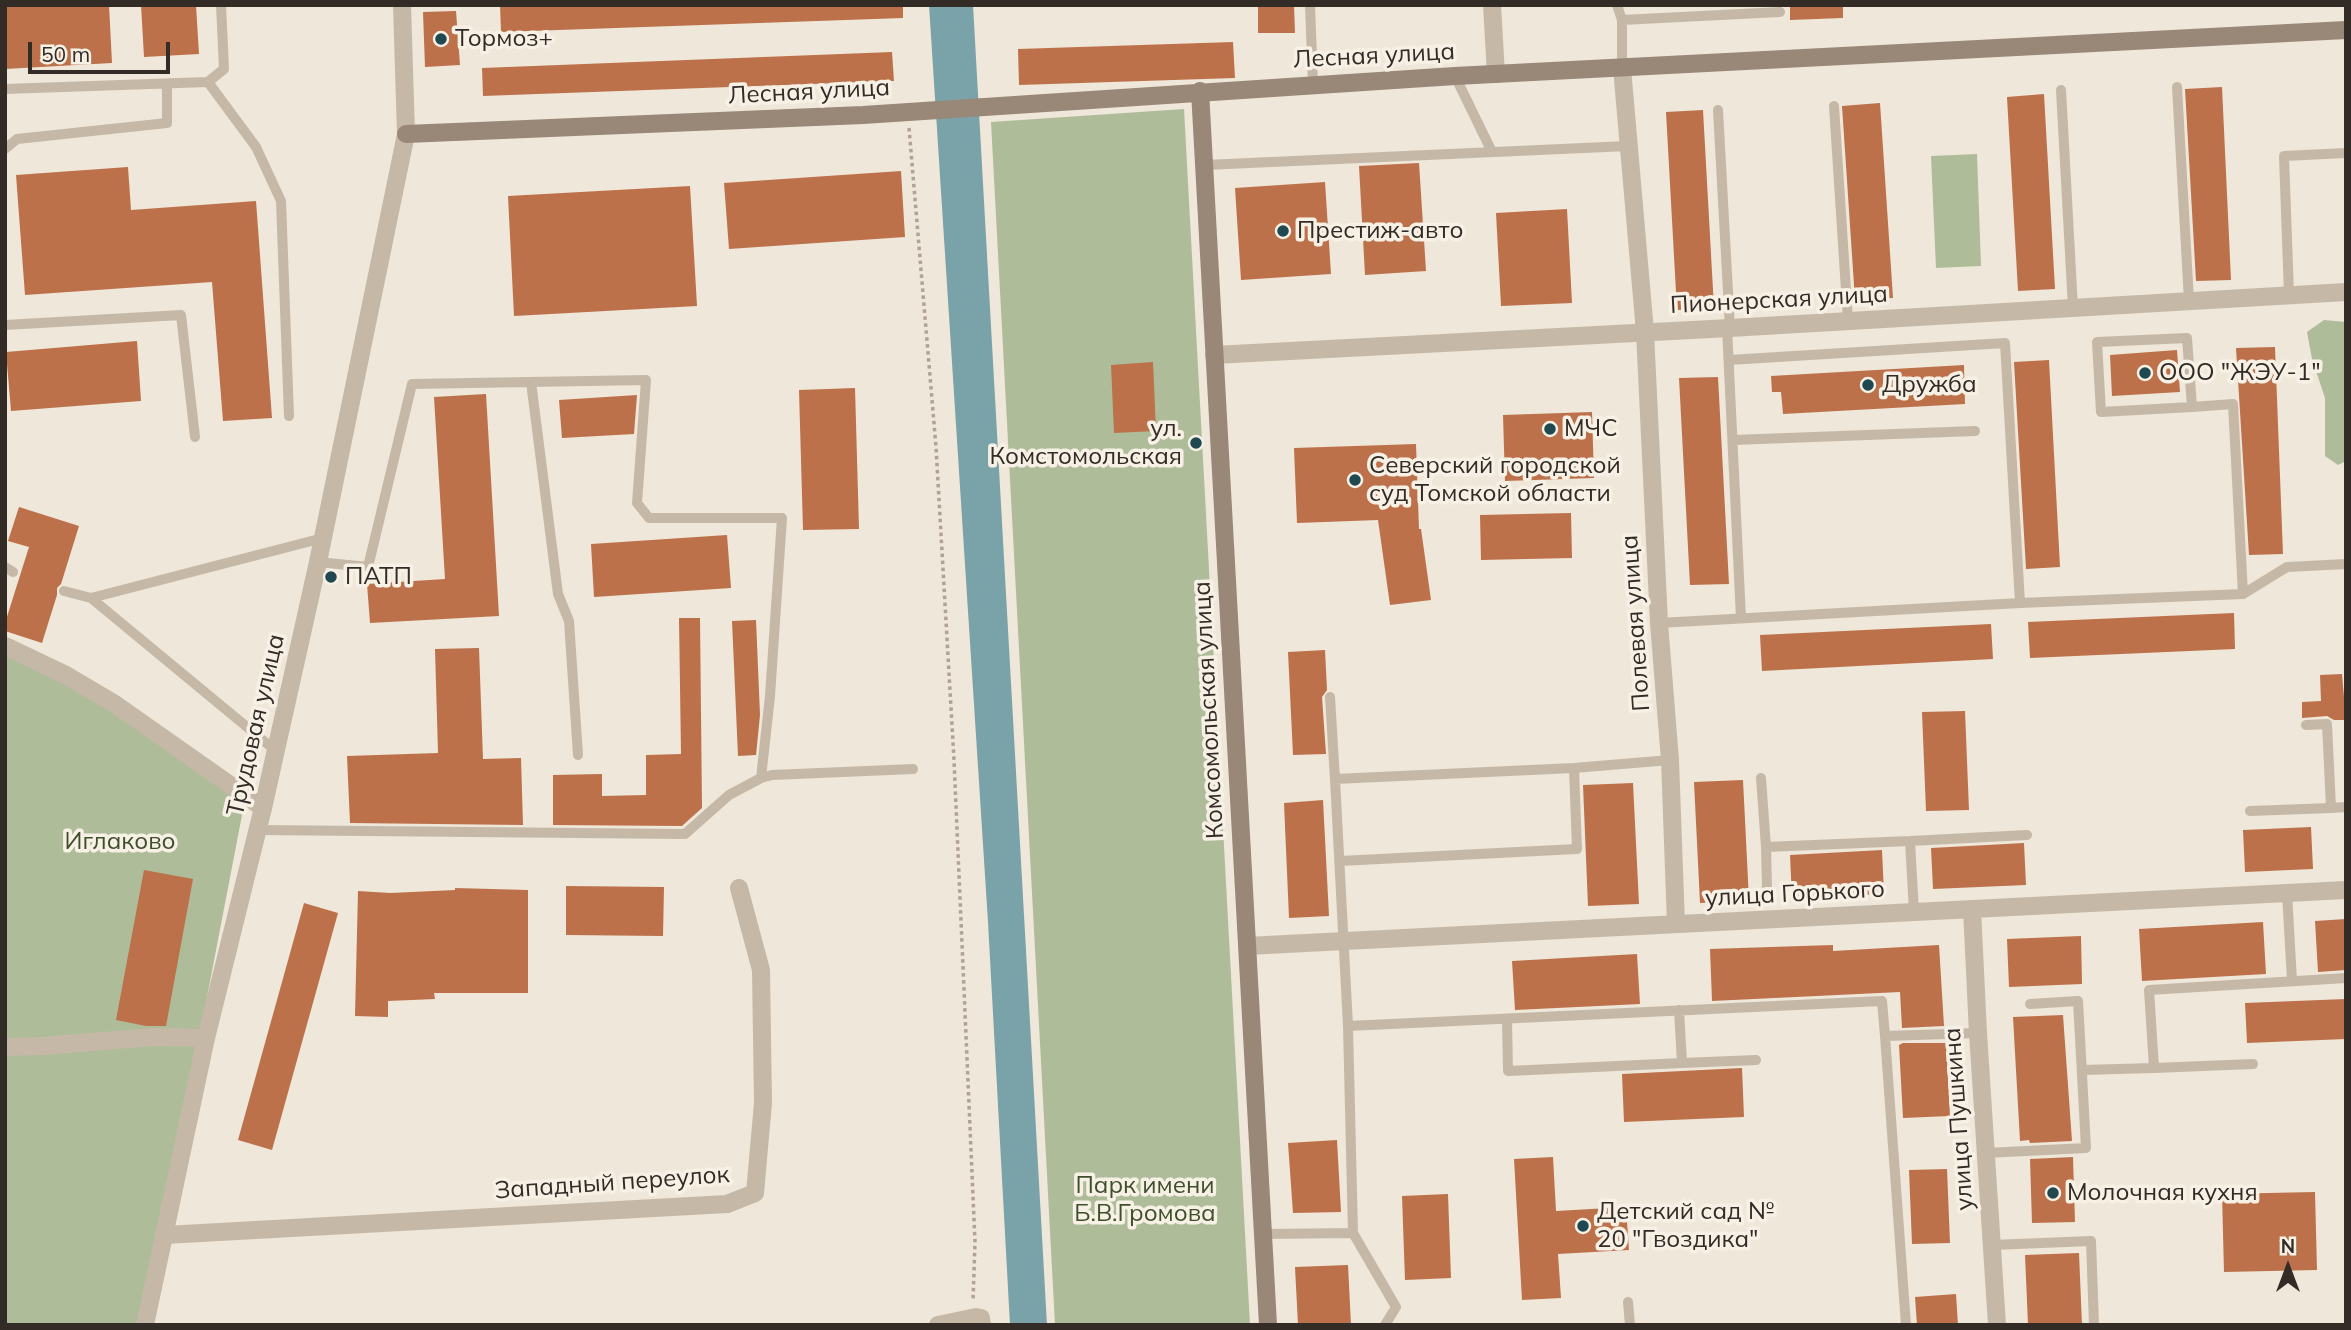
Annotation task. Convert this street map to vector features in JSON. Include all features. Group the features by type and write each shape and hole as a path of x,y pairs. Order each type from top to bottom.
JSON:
{"main road":[{"name":"Лесная улица","path":"406,134 908,112 1455,76 2346,30"},
{"name":"Комсомольская улица","path":"1200,92 1268,1325"}],"street":[{"name":"Трудовая улица","path":"145,1325 206,1038 263,808 318,562 406,134 402,5"},
{"path":"1492,5 1496,74"},
{"name":"Полевая улица","path":"1622,68 1644,332 1659,623 1670,760 1676,924"},
{"name":"Пионерская улица","path":"1214,355 2346,292"},
{"path":"5,646 66,675 115,704 263,808"},
{"name":"Западный переулок","path":"165,1235 727,1204 755,1193 763,1103 761,971 739,888"},
{"name":"улица Горького","path":"1247,946 2346,890"},
{"name":"улица Пушкина","path":"1972,909 1997,1325"},
{"path":"5,1047 153,1038 206,1038"},
{"path":"937,1325 977,1321"}],"lane":[{"path":"5,89 208,82 223,69 221,5"},
{"path":"1310,5 1313,85"},
{"path":"1617,5 1622,20 1622,68"},
{"path":"1622,20 1780,12"},
{"path":"1455,76 1492,152"},
{"path":"208,82 256,147 281,201 289,416"},
{"path":"5,149 17,139 166,123 167,84"},
{"path":"2177,87 2189,301"},
{"path":"2061,90 2073,308"},
{"path":"1834,106 1848,321"},
{"path":"1718,110 1741,618"},
{"path":"1205,165 1628,146"},
{"path":"2289,295 2284,156 2346,153"},
{"path":"5,325 181,315 195,437"},
{"path":"2192,407 2187,338 2096,342 2101,412 2192,407 2232,404 2243,594"},
{"path":"1729,360 2005,343 2020,603"},
{"path":"318,562 368,566 412,384 646,380 637,503 649,518 782,518 770,696 761,778"},
{"path":"531,382 558,594 569,621 578,755"},
{"path":"1733,440 1975,431"},
{"path":"91,598 323,538"},
{"path":"1659,623 2243,594 2287,567 2346,564"},
{"path":"64,591 91,598 276,751"},
{"path":"1330,697 1348,1026 1353,1233 1396,1307 1385,1325"},
{"path":"2306,725 2327,724 2331,808"},
{"path":"1335,779 1574,768 1670,760"},
{"path":"1340,861 1577,849 1574,768"},
{"path":"257,830 685,834 729,795 761,778 772,775 913,769"},
{"path":"1761,778 1768,887"},
{"path":"2250,811 2346,807"},
{"path":"1766,847 2027,835"},
{"path":"1910,841 1914,912"},
{"path":"2287,893 2292,981"},
{"path":"2154,1068 2149,990 2346,978"},
{"path":"1348,1026 1882,1001 1906,1325"},
{"path":"1986,1153 2086,1148 2078,1002 2030,1004"},
{"path":"1679,1010 1682,1063"},
{"path":"1507,1020 1508,1071 1756,1060"},
{"path":"1885,1036 1978,1033"},
{"path":"2082,1070 2253,1064"},
{"path":"1264,1234 1353,1233"},
{"path":"1992,1245 2091,1241 2094,1325"},
{"path":"1628,1302 1630,1325"}],"path":[{"path":"908,112 936,447 954,760 977,1321"}],"green space":[{"name":"Парк имени Б.В.Громова","path":"1184,109 1250,1325 1055,1325 991,122"},
{"path":"1977,154 1981,266 1936,268 1931,156"},
{"path":"2324,320 2346,322 2346,461 2338,465 2325,456 2325,398 2312,359 2307,332"},
{"name":"Иглаково","path":"5,637 63,664 247,789 144,1325 5,1325"}],"water":[{"path":"929,5 973,5 1047,1325 1010,1325 988,922"}],"building":[{"path":"5,5 109,5 112,63 5,69"},
{"path":"141,5 196,5 199,54 144,57"},
{"path":"500,5 903,5 903,18 501,32"},
{"path":"1258,5 1294,5 1295,33 1258,33"},
{"path":"1790,5 1843,5 1843,18 1790,20"},
{"name":"Тормоз+","path":"456,11 460,65 425,67 423,12"},
{"path":"1233,42 1235,78 1019,85 1018,49"},
{"path":"892,52 894,81 483,96 482,68"},
{"path":"2222,87 2231,280 2196,281 2185,89"},
{"path":"2044,94 2055,289 2018,291 2007,97"},
{"path":"1880,103 1893,298 1855,300 1842,106"},
{"path":"1703,110 1714,308 1677,310 1666,112"},
{"path":"1419,163 1426,271 1365,275 1359,166"},
{"path":"128,167 131,210 256,201 272,418 223,421 212,282 25,295 16,175"},
{"path":"901,171 905,237 729,249 724,183"},
{"name":"Престиж-авто","path":"1325,182 1331,274 1241,280 1235,188"},
{"path":"690,186 697,306 514,316 508,196"},
{"path":"1567,209 1572,303 1501,306 1496,213"},
{"path":"137,341 141,401 11,411 6,352"},
{"path":"2275,347 2283,554 2249,555 2236,348"},
{"name":"ООО \"ЖЭУ-1\"","path":"2177,350 2180,392 2112,396 2110,355"},
{"path":"2049,360 2060,567 2026,569 2014,362"},
{"path":"1153,362 1156,431 1114,433 1111,365"},
{"name":"Дружба","path":"1964,365 1965,404 1783,414 1781,392 1772,392 1771,376"},
{"path":"1718,377 1729,584 1690,585 1679,378"},
{"path":"855,388 859,529 803,530 799,390"},
{"path":"486,394 499,616 370,623 367,584 445,579 434,397"},
{"path":"637,395 634,434 562,438 559,400"},
{"path":"1592,412 1594,478 1505,481 1503,415"},
{"path":"1416,444 1419,529 1431,600 1390,605 1378,520 1297,523 1294,448"},
{"path":"19,507 79,526 61,584 57,588 42,643 5,631 5,623 29,547 8,541"},
{"path":"1571,513 1572,558 1481,560 1480,515"},
{"path":"727,535 731,588 594,597 591,544"},
{"path":"2234,613 2235,649 2030,658 2028,622"},
{"path":"679,618 700,618 702,808 682,826 553,825 553,775 602,774 602,796 646,795 646,755 681,754"},
{"path":"756,620 760,715 756,755 738,756 732,621"},
{"path":"1991,624 1993,659 1762,671 1760,635"},
{"path":"479,648 483,759 521,758 523,825 350,823 347,756 438,753 435,649"},
{"path":"1325,650 1327,690 1322,697 1326,754 1293,755 1288,652"},
{"path":"2342,674 2346,720 2334,720 2327,716 2302,718 2302,702 2321,701 2320,675"},
{"path":"1965,711 1969,810 1926,811 1922,712"},
{"path":"1743,780 1749,900 1700,903 1694,782"},
{"path":"1633,783 1639,904 1588,906 1583,785"},
{"path":"1323,800 1329,916 1289,918 1284,803"},
{"path":"2311,827 2313,869 2245,872 2243,830"},
{"path":"2024,843 2026,885 1933,889 1931,848"},
{"path":"1882,850 1884,894 1792,898 1790,855"},
{"path":"144,870 193,879 166,1026 146,1026 116,1020"},
{"path":"566,886 664,887 663,936 566,935"},
{"path":"455,888 528,890 528,993 434,993 435,999 388,1001 388,1017 355,1016 358,891 390,893"},
{"path":"304,903 338,913 272,1150 238,1140"},
{"path":"2346,919 2346,970 2318,972 2315,921"},
{"path":"2263,922 2266,974 2142,981 2139,929"},
{"path":"2081,936 2082,984 2009,987 2007,939"},
{"path":"1833,945 1833,951 1939,945 1944,1026 1902,1028 1900,992 1712,1001 1710,949"},
{"path":"1637,954 1640,1004 1515,1010 1512,961"},
{"path":"2346,999 2346,1039 2247,1043 2245,1003"},
{"path":"2063,1015 2072,1141 2020,1141 2013,1017"},
{"path":"1946,1043 1950,1116 1903,1118 1899,1045"},
{"path":"1742,1068 1744,1117 1624,1122 1622,1074"},
{"path":"1337,1140 1341,1212 1293,1213 1288,1143"},
{"path":"1553,1157 1556,1211 1626,1207 1629,1250 1558,1254 1561,1298 1522,1300 1514,1159"},
{"name":"Молочная кухня","path":"2073,1157 2075,1222 2032,1223 2030,1159"},
{"path":"1947,1169 1950,1243 1912,1244 1909,1170"},
{"path":"2315,1192 2317,1270 2224,1272 2222,1194"},
{"path":"1448,1194 1451,1278 1405,1280 1402,1196"},
{"path":"2079,1253 2082,1325 2028,1325 2025,1255"},
{"path":"1348,1265 1351,1325 1298,1325 1295,1267"},
{"path":"1956,1294 1958,1325 1917,1325 1915,1297"}],"place":[{"name":"Тормоз+","path":"441,39"},
{"name":"Престиж-авто","path":"1283,231"},
{"name":"ООО \"ЖЭУ-1\"","path":"2145,373"},
{"name":"Дружба","path":"1868,385"},
{"name":"МЧС","path":"1550,429"},
{"name":"ул. Комстомольская","path":"1196,443"},
{"name":"Северский городской суд Томской области","path":"1355,480"},
{"name":"ПАТП","path":"331,577"},
{"name":"Молочная кухня","path":"2053,1193"},
{"name":"Детский сад № 20 \"Гвоздика\"","path":"1583,1226"}]}
